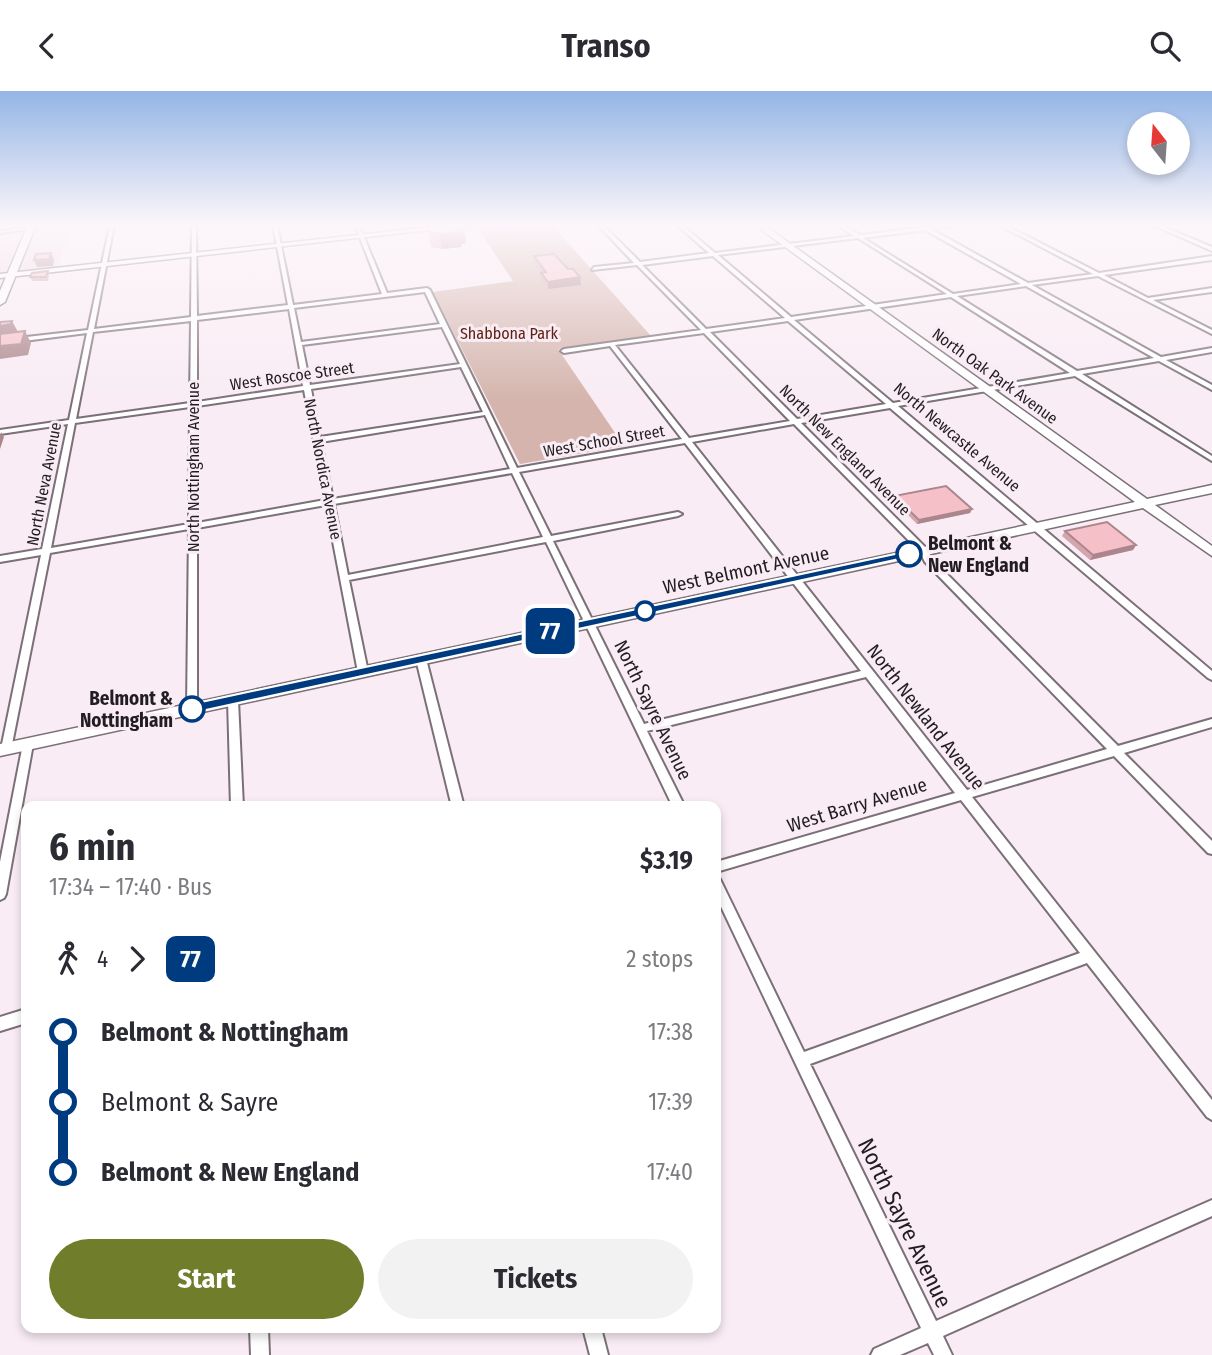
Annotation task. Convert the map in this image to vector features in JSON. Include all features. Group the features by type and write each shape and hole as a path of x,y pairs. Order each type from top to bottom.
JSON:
{"main road":[{"path":"0,303 7,284"}],"street":[{"name":"North Neva Avenue","path":"3,749 100,284"},
{"name":"North Nottingham Avenue","path":"192,709 194,284"},
{"name":"North Nordica Avenue","path":"287,284 363,672"},
{"path":"0,342 385,295 381,284"},
{"name":"North New England Avenue","path":"658,284 924,551 935,566 1212,849"},
{"name":"North Newcastle Avenue","path":"749,284 1212,676"},
{"name":"North Oak Park Avenue","path":"841,284 1212,552"},
{"path":"934,284 1212,459"},
{"path":"564,351 1034,284"},
{"path":"1117,284 1210,329"},
{"path":"1027,285 1212,388"},
{"name":"North Sayre Avenue","path":"385,295 427,290 676,801"},
{"path":"1149,300 1212,290"},
{"path":"299,344 444,325"},
{"name":"North Newland Avenue","path":"611,344 1212,1112"},
{"name":"West School Street","path":"0,559 1212,350"},
{"name":"West Roscoe Street","path":"0,432 464,365"},
{"path":"317,440 487,413"},
{"name":"West Belmont Avenue","path":"3,749 1212,489"},
{"path":"345,578 678,514"},
{"path":"421,659 456,801"},
{"path":"641,729 869,673"},
{"path":"233,700 237,801"},
{"name":"West Barry Avenue","path":"721,866 1212,723"},
{"path":"0,894 28,744"},
{"name":"North Sayre Avenue","path":"721,893 943,1355"},
{"path":"801,1060 1090,957"},
{"path":"0,1024 21,1018"},
{"path":"880,1355 1212,1208"},
{"path":"259,1333 260,1355"},
{"path":"593,1333 599,1355"}],"green space":[{"name":"Shabbona Park","path":"491,284 605,284 651,336 558,349 624,446 520,464 433,292"}],"building":[{"path":"12,321 11,324 0,326 0,322"},
{"path":"25,331 21,344 0,346 0,334"},
{"path":"946,486 972,509 919,520 894,496"},
{"path":"1107,522 1136,545 1093,555 1065,531"}],"bus line":[{"name":"77","path":"192,709 909,554"}],"place":[{"name":"Belmont & New England","path":"909,554"},
{"name":"Belmont & Nottingham","path":"192,709"}]}
